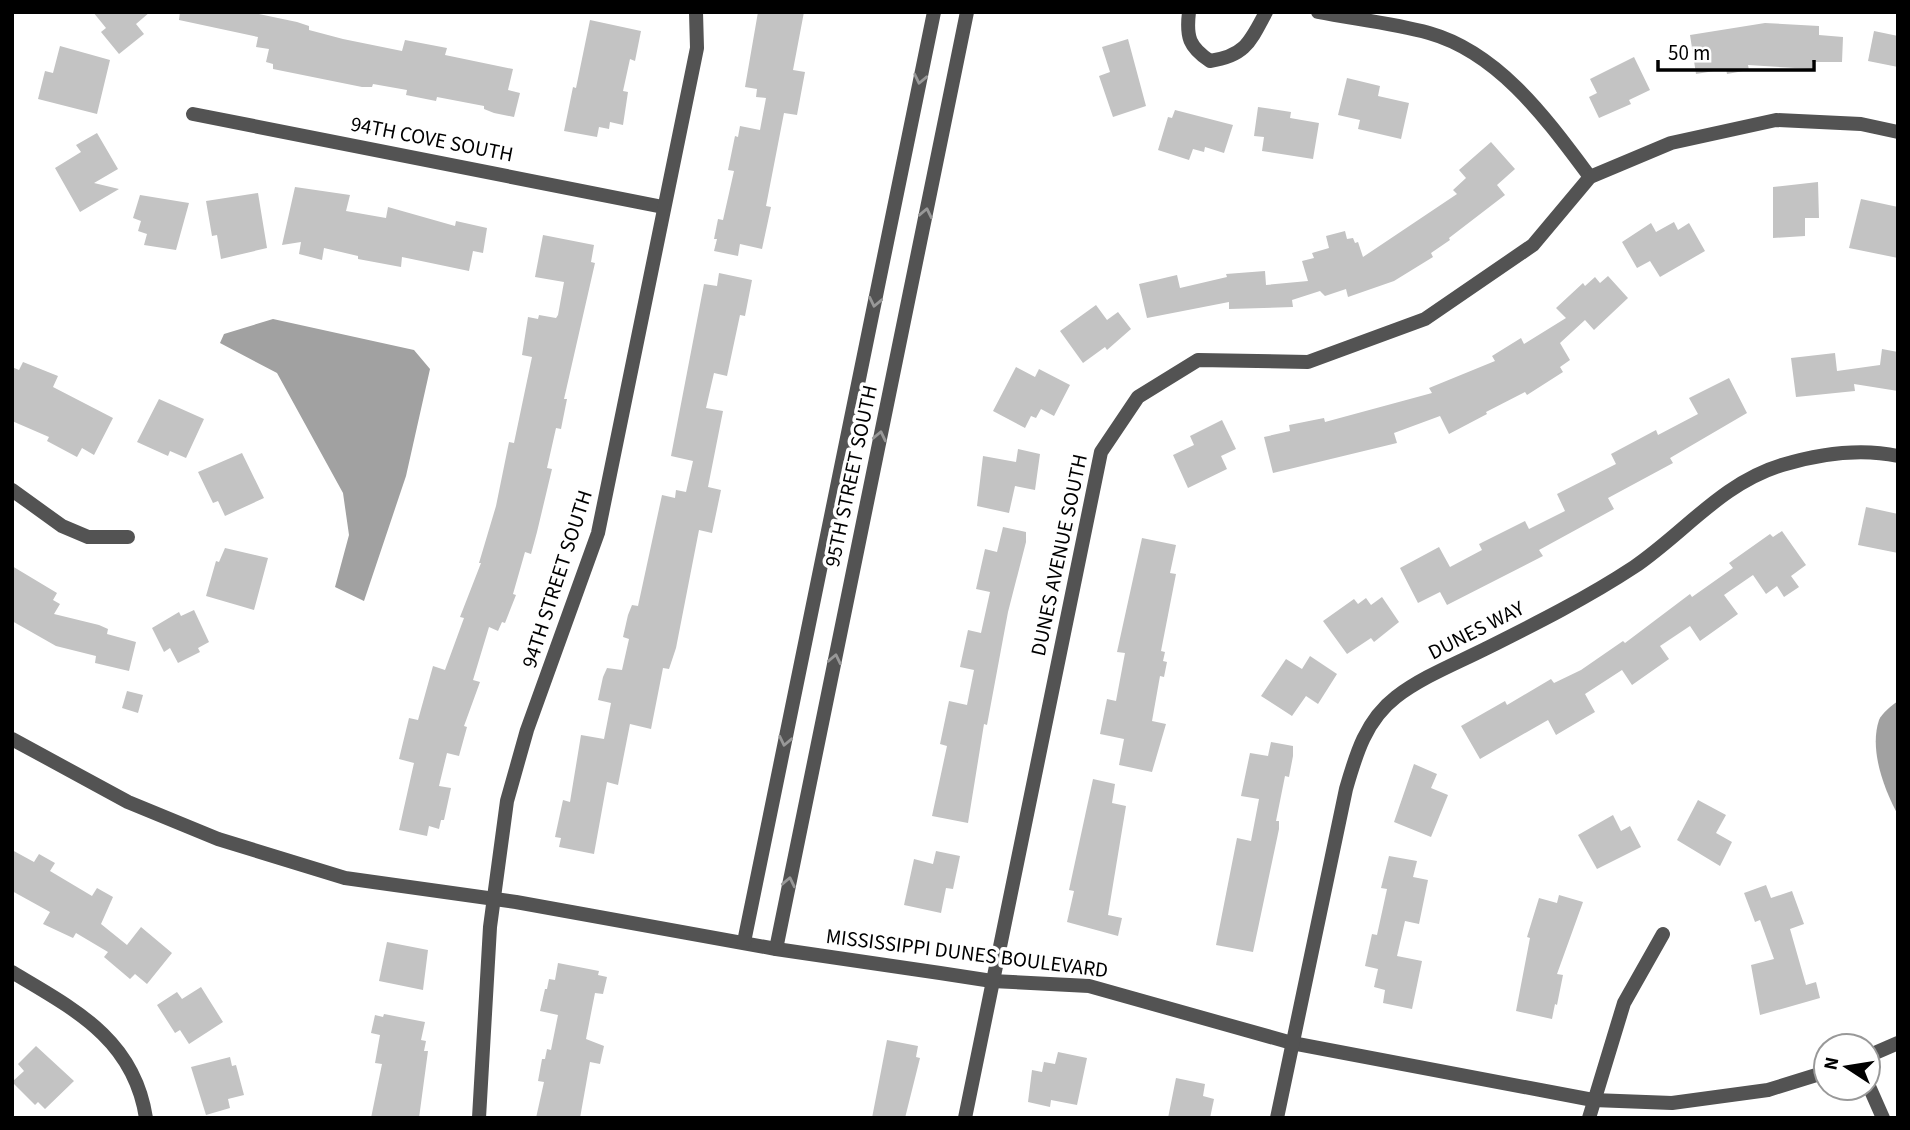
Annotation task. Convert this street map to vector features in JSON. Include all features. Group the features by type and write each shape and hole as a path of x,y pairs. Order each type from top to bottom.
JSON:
{"street":[{"name":"94TH STREET SOUTH","path":"479,1118 493,899 507,801 527,730 598,533 697,48 696,12"},
{"name":"95TH STREET SOUTH","path":"744,942 934,12"},
{"name":"95TH STREET SOUTH","path":"776,949 967,12"},
{"path":"1189,12 1187,31 1192,49 1210,61 1231,58 1249,43 1266,12"},
{"path":"1318,12 1430,33 1483,59 1542,113 1590,177"},
{"name":"94TH COVE SOUTH","path":"193,114 663,206"},
{"name":"DUNES AVENUE SOUTH","path":"965,1118 1101,452 1138,397 1198,360 1308,362 1424,319 1533,245 1590,177 1671,143 1776,120 1861,124 1898,132"},
{"name":"DUNES WAY","path":"1277,1118 1356,753 1372,721 1395,698 1424,679 1531,626 1635,566 1707,506 1743,483 1781,465 1843,453 1898,456"},
{"path":"12,490 62,526 88,537 128,537"},
{"name":"MISSISSIPPI DUNES BOULEVARD","path":"12,739 128,802 218,839 345,878 493,899 776,949 992,981 1089,986 1292,1043 1593,1100 1672,1103 1768,1090 1812,1076"},
{"path":"1589,1118 1624,1003 1663,934"},
{"path":"12,972 85,1015 112,1041 132,1074 144,1101 146,1118"}],"shaded area":[{"path":"273,319 414,350 430,369 406,476 364,601 335,587 349,535 343,493 277,373 220,343 224,334"},
{"path":"1898,701 1898,815 1883,781 1877,756 1876,732 1879,720"}],"building":[{"path":"93,12 150,12 136,24 144,34 119,54 101,32 106,28"},
{"path":"180,12 249,12 297,22 309,26 309,30 343,39 402,51 405,40 447,48 445,55 513,69 508,90 520,93 514,117 494,113 484,109 484,106 437,97 436,101 406,95 407,90 373,84 372,87 362,87 273,69 273,64 266,62 269,49 256,47 258,37 179,20"},
{"path":"758,12 804,12 793,70 805,72 797,115 784,113 766,206 771,207 762,249 740,244 738,256 714,251 717,239 714,239 718,219 723,220 734,171 728,170 735,136 738,137 740,126 760,130 766,98 756,97 757,89 745,87"},
{"path":"590,20 641,31 635,61 630,59 623,91 628,92 623,125 610,122 609,129 599,127 597,137 564,131"},
{"path":"1765,23 1819,26 1819,35 1843,37 1842,62 1812,62 1812,69 1748,65 1749,70 1727,74 1726,69 1696,74 1690,35"},
{"path":"1874,31 1898,36 1898,67 1868,61"},
{"path":"1128,39 1146,106 1113,117 1099,76 1110,72 1102,47"},
{"path":"60,46 110,60 97,114 38,99 45,71 53,73"},
{"path":"1634,57 1650,90 1629,100 1631,104 1599,118 1589,97 1597,93 1590,79"},
{"path":"1347,78 1380,86 1378,96 1409,103 1401,139 1358,129 1360,120 1338,115"},
{"path":"1258,107 1291,112 1290,118 1319,123 1313,159 1262,151 1264,137 1254,136"},
{"path":"1175,110 1233,125 1224,153 1205,147 1204,152 1193,149 1189,160 1158,150 1168,117 1172,118"},
{"path":"97,133 118,169 94,183 119,189 80,212 55,168 81,152 76,145"},
{"path":"1491,142 1515,169 1497,185 1505,195 1431,253 1433,257 1394,281 1348,297 1346,289 1325,296 1320,291 1292,300 1293,307 1229,309 1229,302 1147,318 1139,284 1177,275 1180,288 1227,277 1226,274 1265,271 1266,285 1308,281 1302,261 1314,258 1312,253 1329,248 1326,236 1345,231 1347,239 1353,238 1355,243 1358,242 1363,257 1457,194 1453,190 1466,178 1459,170"},
{"path":"1818,182 1819,218 1805,218 1805,236 1773,238 1773,187"},
{"path":"295,187 350,195 346,211 386,218 388,207 455,226 456,221 487,228 483,253 473,251 469,271 402,257 401,267 358,259 358,256 324,248 322,260 299,254 301,242 282,245"},
{"path":"258,193 267,248 221,259 217,235 212,236 206,201"},
{"path":"140,195 189,203 176,250 144,245 147,234 138,231 141,221 133,218"},
{"path":"1861,199 1898,207 1898,258 1849,248"},
{"path":"1674,222 1678,230 1689,223 1705,251 1660,277 1650,261 1637,268 1622,242 1651,223 1656,232"},
{"path":"543,235 594,245 591,262 595,263 564,399 567,399 561,429 556,428 547,468 552,469 537,532 531,554 525,552 513,594 516,595 505,623 502,622 498,631 489,627 473,680 480,682 464,726 467,727 459,756 447,753 439,786 451,788 444,820 441,820 439,829 429,826 427,836 399,830 414,763 399,759 409,718 418,720 433,666 445,670 464,618 460,617 481,563 509,442 514,443 532,357 522,355 528,317 538,319 539,315 556,318 558,315 564,282 535,277"},
{"path":"719,273 752,280 745,316 740,315 727,376 714,373 706,408 723,411 708,487 721,490 712,533 699,530 676,648 669,669 663,668 651,729 630,724 618,785 607,782 594,854 559,847 561,838 555,837 563,800 570,802 581,735 604,739 611,703 598,700 603,677 607,668 622,670 629,639 623,637 628,615 632,605 638,606 662,495 675,498 676,490 686,492 693,461 671,456 704,284 717,286"},
{"path":"1608,276 1628,298 1594,330 1585,320 1560,343 1570,360 1560,367 1563,372 1527,395 1525,392 1449,434 1440,416 1394,433 1397,443 1273,473 1264,437 1290,431 1289,425 1324,418 1325,422 1432,393 1429,388 1495,361 1492,356 1521,338 1524,344 1566,318 1556,308 1583,283 1585,286 1595,277 1600,283"},
{"path":"1096,305 1107,320 1118,312 1131,329 1107,350 1105,347 1083,363 1060,331"},
{"path":"1882,349 1898,352 1898,391 1854,384 1855,391 1796,397 1791,358 1835,353 1837,371 1880,365"},
{"path":"23,362 58,376 53,387 113,418 94,455 82,448 77,457 47,441 49,437 12,421 12,367 19,370"},
{"path":"1016,367 1035,377 1039,369 1070,385 1054,416 1041,409 1036,418 1031,416 1025,428 993,411"},
{"path":"1729,378 1747,413 1670,458 1673,463 1608,498 1614,509 1539,550 1543,556 1447,605 1440,592 1418,603 1400,568 1439,547 1450,567 1482,550 1479,544 1525,521 1529,529 1565,511 1557,494 1616,464 1611,454 1656,430 1658,435 1698,414 1689,398"},
{"path":"159,399 204,419 186,458 170,451 168,456 137,442"},
{"path":"1222,420 1236,449 1221,456 1227,469 1188,488 1173,455 1194,445 1190,436"},
{"path":"1018,449 1040,454 1035,490 1015,486 1009,513 977,506 983,456 1016,462"},
{"path":"242,453 264,498 225,516 218,501 213,503 198,472"},
{"path":"1866,507 1898,514 1898,553 1858,545"},
{"path":"1003,527 1026,532 1026,542 1008,612 987,725 984,724 968,823 932,816 947,746 940,744 949,701 967,705 974,670 960,667 968,630 981,633 990,592 976,589 985,549 997,552"},
{"path":"1782,531 1806,565 1791,576 1799,587 1784,597 1777,586 1766,594 1753,575 1724,595 1738,614 1700,641 1690,626 1660,646 1669,659 1632,685 1622,670 1585,694 1595,712 1556,735 1548,720 1480,759 1461,726 1505,701 1507,705 1551,679 1554,683 1581,670 1623,641 1625,643 1690,594 1692,597 1733,568 1729,563 1770,534 1773,537"},
{"path":"1142,538 1176,545 1170,573 1176,574 1161,651 1165,652 1163,661 1167,662 1164,677 1160,676 1152,721 1166,724 1152,772 1119,765 1124,739 1100,734 1107,699 1116,701 1125,653 1117,652"},
{"path":"225,548 268,558 254,610 206,596 216,561 219,562"},
{"path":"12,566 57,593 53,600 60,604 54,614 99,625 108,629 107,634 136,642 129,671 95,663 96,656 56,646 12,621"},
{"path":"1382,597 1399,622 1374,642 1371,638 1347,654 1323,621 1354,599 1358,604 1366,598 1371,605"},
{"path":"194,610 209,642 198,648 200,652 178,663 170,648 164,652 152,628 179,612 181,616"},
{"path":"1310,656 1337,674 1318,704 1306,696 1292,716 1261,696 1286,659 1302,669"},
{"path":"127,691 143,695 138,713 122,708"},
{"path":"1271,742 1293,746 1293,756 1289,777 1285,776 1276,821 1279,821 1279,829 1253,952 1216,945 1237,838 1251,841 1259,799 1241,796 1250,753 1268,756"},
{"path":"1414,764 1437,774 1431,788 1448,795 1431,837 1394,822"},
{"path":"1093,779 1115,784 1112,803 1126,806 1108,915 1122,918 1118,936 1067,922 1074,891 1069,890"},
{"path":"1698,800 1726,815 1716,833 1732,842 1720,866 1677,840"},
{"path":"1613,815 1621,831 1630,826 1641,847 1597,869 1578,835"},
{"path":"12,850 34,862 39,854 55,863 50,871 92,896 97,888 113,897 101,924 127,945 141,927 172,953 147,984 135,974 130,979 104,957 108,952 76,933 73,938 43,924 50,912 12,891"},
{"path":"936,851 960,856 953,889 946,888 941,913 904,905 914,859 933,864"},
{"path":"1389,856 1417,861 1413,877 1428,880 1419,924 1405,921 1397,956 1422,961 1412,1009 1383,1003 1385,990 1374,987 1378,969 1365,966 1372,934 1377,935 1387,889 1381,888"},
{"path":"1766,885 1771,898 1792,891 1804,924 1790,929 1806,985 1816,982 1820,998 1760,1015 1751,965 1774,959 1760,920 1755,922 1744,893"},
{"path":"1559,895 1583,902 1557,974 1563,975 1552,1019 1516,1011 1530,938 1527,937 1539,898 1557,903"},
{"path":"387,942 428,950 423,990 379,981"},
{"path":"558,963 599,971 598,975 607,977 603,994 595,993 586,1039 604,1046 600,1064 590,1062 580,1118 536,1118 544,1082 538,1081 542,1059 545,1059 547,1049 551,1050 558,1015 540,1011 549,979 555,980"},
{"path":"201,987 223,1022 189,1044 180,1030 175,1033 157,1005 177,992 182,999"},
{"path":"384,1014 425,1022 421,1040 426,1041 424,1051 428,1051 419,1118 371,1118 382,1064 375,1063 380,1035 371,1033 375,1015 383,1017"},
{"path":"887,1040 918,1046 916,1057 920,1058 905,1118 872,1118"},
{"path":"36,1046 74,1081 45,1109 38,1102 35,1105 12,1082 24,1071 18,1064"},
{"path":"1058,1052 1087,1058 1077,1105 1051,1100 1050,1107 1028,1102 1032,1070 1042,1072 1044,1062 1055,1064"},
{"path":"230,1057 232,1066 236,1065 244,1095 228,1099 230,1108 206,1115 191,1067"},
{"path":"1176,1078 1205,1084 1203,1096 1214,1099 1210,1118 1168,1118"}]}
